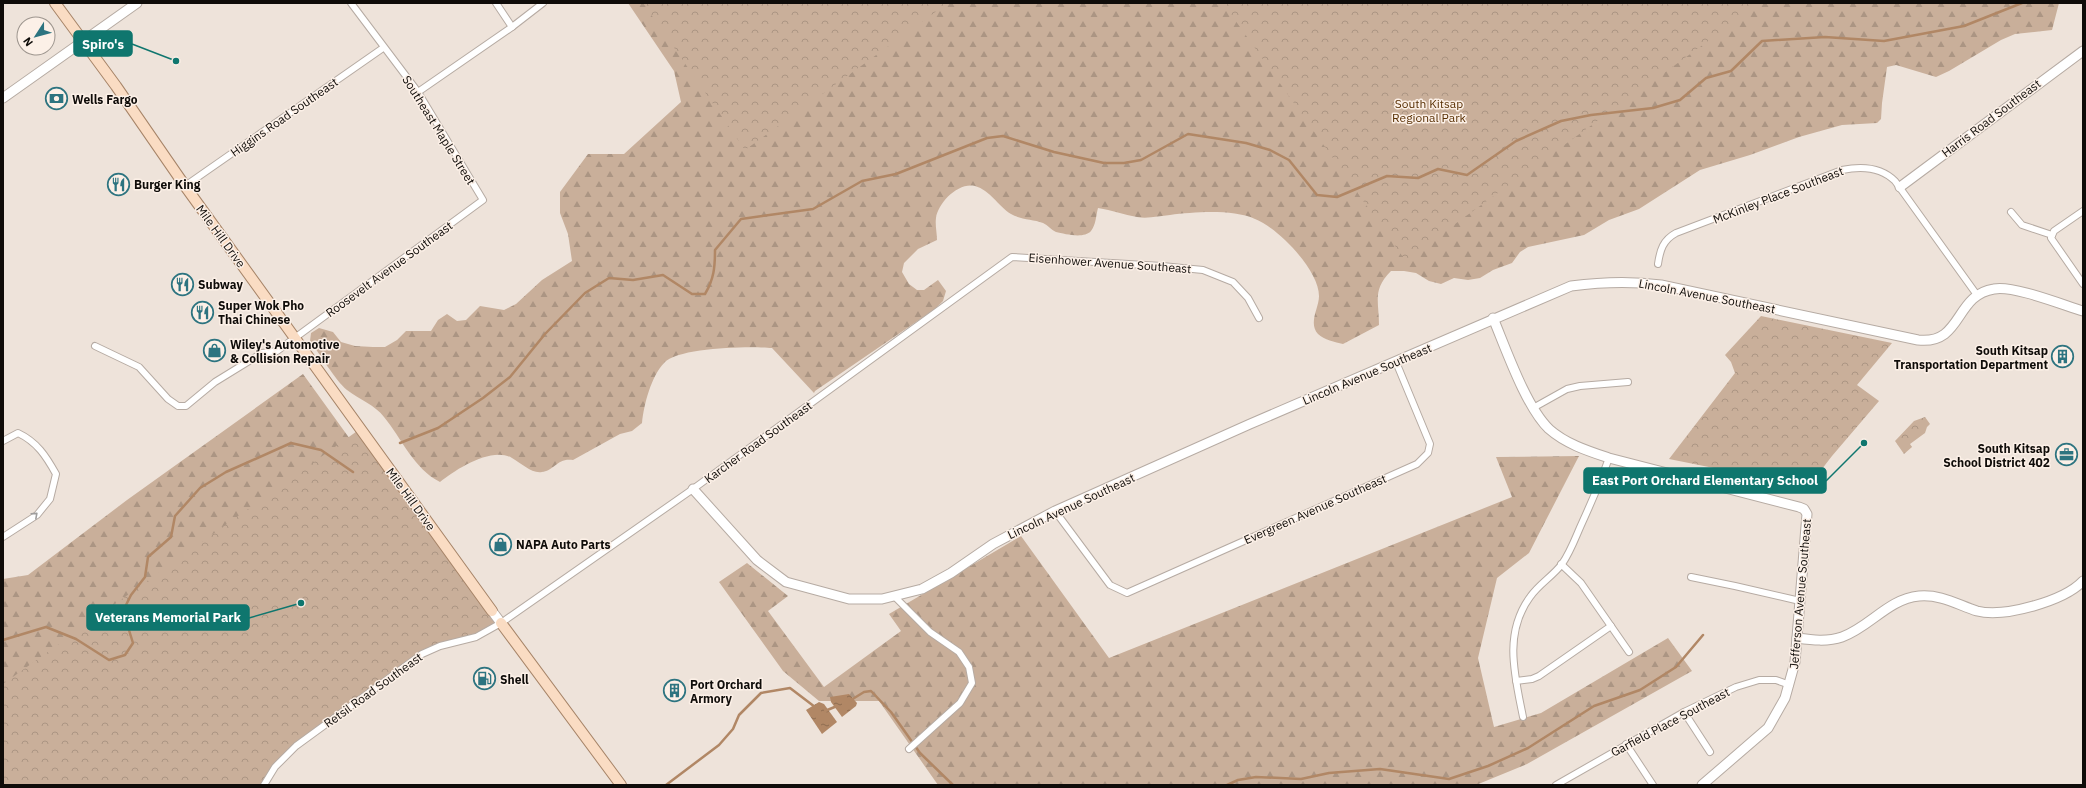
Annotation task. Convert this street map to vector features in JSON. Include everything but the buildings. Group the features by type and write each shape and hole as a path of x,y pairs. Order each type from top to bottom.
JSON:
{"main road":[{"name":"Mile Hill Drive","path":"55,3 294,338 492,611"},
{"path":"501,623 621,785"}],"street":[{"path":"3,98 137,3"},
{"name":"Southeast Maple Street","path":"351,3 383,48 418,92 483,200"},
{"path":"496,3 512,27"},
{"path":"418,92 512,27 543,3"},
{"name":"Higgins Road Southeast","path":"185,186 383,48"},
{"name":"Harris Road Southeast","path":"1900,187 2083,51"},
{"name":"McKinley Place Southeast","path":"1658,264 1662,246 1676,233 1842,170 1858,167 1884,172 1891,176 1977,295"},
{"name":"Roosevelt Avenue Southeast","path":"95,346 139,367 168,399 178,406 186,406 215,382 262,353 277,351 483,200"},
{"path":"2052,235 2083,211"},
{"path":"2011,212 2022,225 2052,235"},
{"path":"2052,235 2054,243 2083,284"},
{"name":"Eisenhower Avenue Southeast","path":"1012,257 1204,270 1233,282 1248,298 1259,318"},
{"name":"Karcher Road Southeast","path":"501,623 693,489 1012,257"},
{"name":"Lincoln Avenue Southeast","path":"693,489 757,560 786,582 849,599 882,599 922,589 952,573 993,544 1055,511 1493,318 1571,286 1599,282 1636,282 1661,285 1931,342 1943,336 1968,303 1977,295 1996,288 2012,290 2083,311"},
{"path":"1493,318 1533,408 1545,424 1558,436 1577,447 1609,458 1597,490 1571,548 1561,564 1531,596 1517,623 1513,640 1512,658 1523,717"},
{"name":"Evergreen Avenue Southeast","path":"1055,511 1110,586 1127,593 1417,464 1428,453 1430,444 1396,362"},
{"path":"1533,408 1568,389 1580,386 1628,382"},
{"path":"3,441 18,433 32,439 46,456 56,474 50,499 37,515 3,537"},
{"name":"Jefferson Avenue Southeast","path":"1609,458 1799,507 1806,511 1808,519 1794,668 1790,685 1780,708 1768,728 1702,785"},
{"path":"1561,564 1581,583 1629,652"},
{"path":"1691,577 1800,601"},
{"path":"1797,638 1819,640 1842,637 1854,631 1889,606 1917,596 1947,599 1979,611 2006,612 2061,595 2075,588 2083,581"},
{"path":"894,596 930,632 959,652 969,666 972,683 960,703 910,749"},
{"name":"Mile Hill Drive","path":"492,611 501,623"},
{"name":"Retsil Road Southeast","path":"264,785 275,767 296,746 422,654 431,649 476,637 501,623"},
{"path":"1516,681 1532,679 1539,676 1611,626"},
{"name":"Garfield Place Southeast","path":"1556,785 1684,712 1736,687 1758,680 1776,680 1790,685"},
{"path":"1684,712 1710,752"},
{"path":"1626,744 1653,785"},
{"path":"1567,778 1571,785"}],"green space":[{"path":"628,3 2059,3 2052,30 2015,34 2001,40 1949,71 1936,77 1896,65 1887,67 1881,119 1877,123 1842,125 1799,137 1750,155 1700,170 1639,209 1609,220 1584,235 1528,247 1520,252 1512,263 1493,270 1480,278 1468,280 1454,278 1441,284 1429,281 1416,273 1391,271 1381,284 1379,290 1379,325 1343,344 1323,338 1315,330 1314,320 1319,296 1312,274 1305,263 1296,251 1275,231 1255,219 1236,214 1213,212 1141,218 1098,208 1095,223 1091,231 1084,235 1064,234 1056,232 1043,223 1011,214 980,188 975,186 962,187 956,190 945,200 938,212 936,218 937,240 918,249 904,263 902,272 909,284 917,290 924,290 938,280 946,291 943,301 935,309 814,393 772,348 748,347 715,349 684,354 672,358 664,363 659,369 649,391 644,408 642,423 632,431 620,434 573,460 559,462 547,471 534,471 512,458 504,455 495,455 474,461 455,471 440,482 416,462 380,413 342,386 310,341 311,333 319,328 333,332 341,342 355,346 385,347 397,340 406,331 431,331 438,320 447,314 457,321 466,320 480,306 504,310 516,304 542,280 572,261 568,234 560,213 560,192 588,154 624,154 681,102 674,71"},
{"path":"643,3 948,3 745,150"},
{"name":"South Kitsap Regional Park","path":"1223,3 1761,3 1405,260"},
{"path":"1761,316 1892,343 1857,385 1879,401 1832,456 1808,487 1669,459 1735,373 1731,362 1725,355"},
{"path":"303,374 407,518 3,785 3,579 28,575 127,500"},
{"path":"1925,417 1930,424 1925,433 1910,444 1912,447 1904,454 1895,441 1914,421"},
{"path":"360,429 501,623 488,631 431,649 296,746 264,785 3,785 3,684"},
{"path":"1579,456 1529,553 1497,578 1478,658 1494,727 1541,713 1668,638 1692,671 1527,764 1476,785 938,785 879,701 819,701 783,671 719,582 747,563 788,596 768,611 824,687 901,631 889,614 1021,536 1109,658 1512,497 1496,457"}],"water":[{"path":"849,694 857,703 856,706 842,717 831,702 830,697"},
{"path":"819,702 824,704 837,722 822,734 806,710"}],"waterway":[{"path":"400,443 438,428 483,398 510,377 545,334 585,293 609,278 633,280 663,275 692,294 705,294 713,273 715,250 741,219 813,209 862,181 896,174 987,138 1003,136 1054,152 1104,163 1124,163 1141,160 1188,134 1246,143 1270,150 1289,160 1317,195 1337,197 1387,176 1418,178 1438,169 1467,175 1516,141 1561,121 1591,115 1653,108 1680,100 1706,78 1731,71 1762,41 1825,37 1884,41 1964,26 2022,3"},
{"path":"3,640 46,627 76,639 109,660 125,655 133,643 123,611 131,595 145,577 148,557 171,537 175,516 200,488 226,472 291,443 321,450 353,472"},
{"path":"1227,785 1238,780 1256,777 1301,779 1329,773 1380,769 1449,779 1488,766 1528,748 1594,706 1640,690 1676,667 1703,635"},
{"path":"666,785 719,745 733,729 739,715 761,693 790,688 815,707"},
{"path":"851,700 864,692 871,691 891,712 920,753 953,785"},
{"path":"825,711 837,706"}],"place":[{"name":"Spiro's","path":"176,61"},
{"name":"Wells Fargo","path":"57,99"},
{"name":"Burger King","path":"119,184"},
{"name":"Subway","path":"183,284"},
{"name":"Super Wok Pho Thai Chinese","path":"203,312"},
{"name":"Wiley's Automotive & Collision Repair","path":"215,351"},
{"name":"South Kitsap Transportation Department","path":"2063,357"},
{"name":"East Port Orchard Elementary School","path":"1864,443"},
{"name":"South Kitsap School District 402","path":"2066,455"},
{"name":"NAPA Auto Parts","path":"500,544"},
{"name":"Veterans Memorial Park","path":"301,603"},
{"name":"Shell","path":"485,679"},
{"name":"Port Orchard Armory","path":"675,691"}]}
